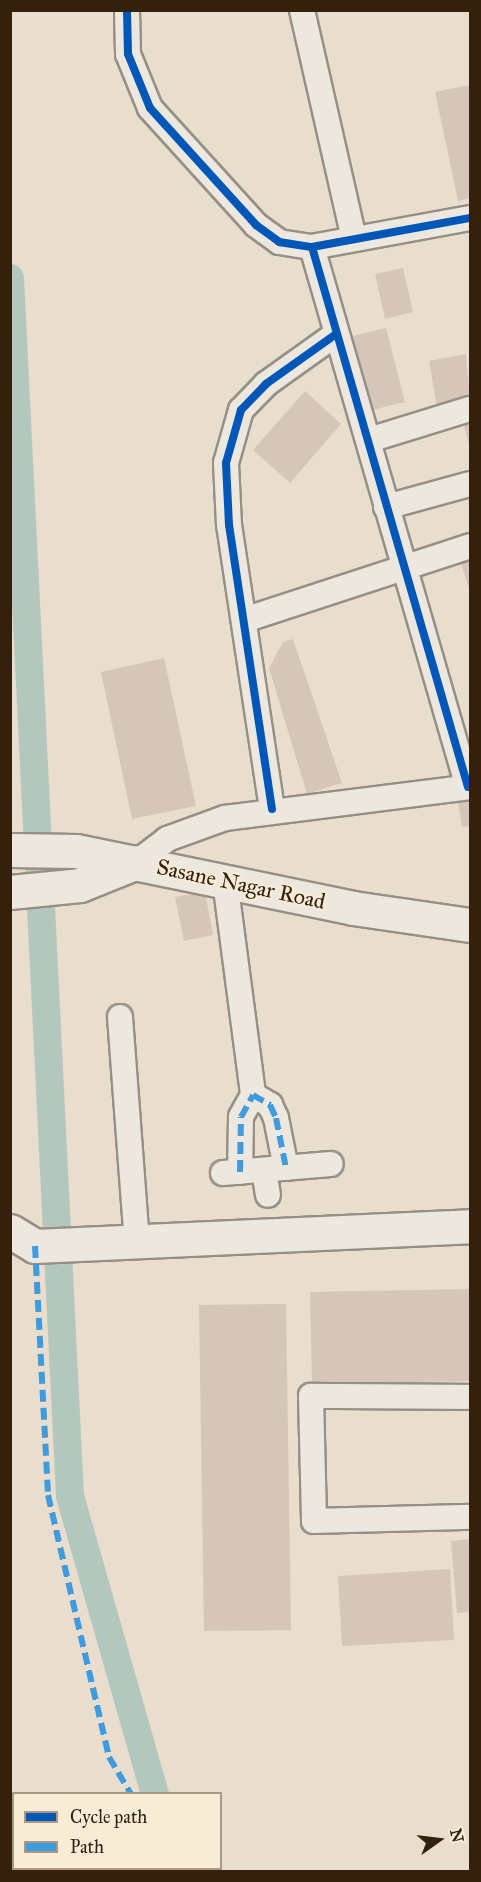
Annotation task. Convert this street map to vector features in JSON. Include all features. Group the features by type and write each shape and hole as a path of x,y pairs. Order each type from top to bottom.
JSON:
{"street":[{"path":"127,10 128,54 150,108 256,225 279,242 312,247 471,218"},
{"path":"302,10 354,238"},
{"path":"16,892 80,885 137,862 167,839 196,826 272,809 470,787 402,566 369,440 312,247"},
{"path":"272,809 229,525 226,463 231,433 242,410 266,384 336,334"},
{"path":"369,440 471,409"},
{"path":"387,507 471,484"},
{"path":"244,620 402,566 471,546"},
{"name":"Sasane Nagar Road","path":"14,850 76,851 364,910 471,925"},
{"path":"225,881 253,1095 241,1116 232,1172 331,1164"},
{"path":"120,1017 137,1241"},
{"path":"253,1095 270,1105 276,1118 275,1169 268,1195"},
{"path":"23,1239 137,1241 471,1226"},
{"path":"471,1397 311,1396 314,1521 471,1517"}],"building":[{"path":"470,85 470,198 458,201 435,92"},
{"path":"403,268 413,312 385,319 375,274"},
{"path":"386,328 405,402 368,411 349,337"},
{"path":"466,354 470,401 437,407 429,361"},
{"path":"305,391 341,424 290,483 253,450"},
{"path":"470,420 470,448 463,422"},
{"path":"470,553 470,592 459,557"},
{"path":"293,639 342,783 307,794 269,668 283,642"},
{"path":"164,658 196,806 132,819 101,672"},
{"path":"470,792 470,826 462,827 457,794"},
{"path":"205,892 213,935 184,941 175,897"},
{"path":"470,1289 470,1381 312,1384 310,1292"},
{"path":"286,1304 291,1630 204,1631 199,1305"},
{"path":"470,1539 470,1612 457,1613 451,1541"},
{"path":"450,1569 454,1640 342,1646 338,1576"}],"waterway":[{"path":"10,278 70,1496 154,1792"}],"marked path":[{"path":"240,1172 241,1117 253,1095 270,1105 276,1118 286,1168"},
{"path":"35,1246 48,1495 109,1757 130,1792"}],"cycle path":[{"path":"127,10 128,54 150,108 256,225 279,242 312,247 470,218"},
{"path":"312,247 468,787"},
{"path":"272,809 229,525 226,463 241,410 266,384 336,334"}]}
